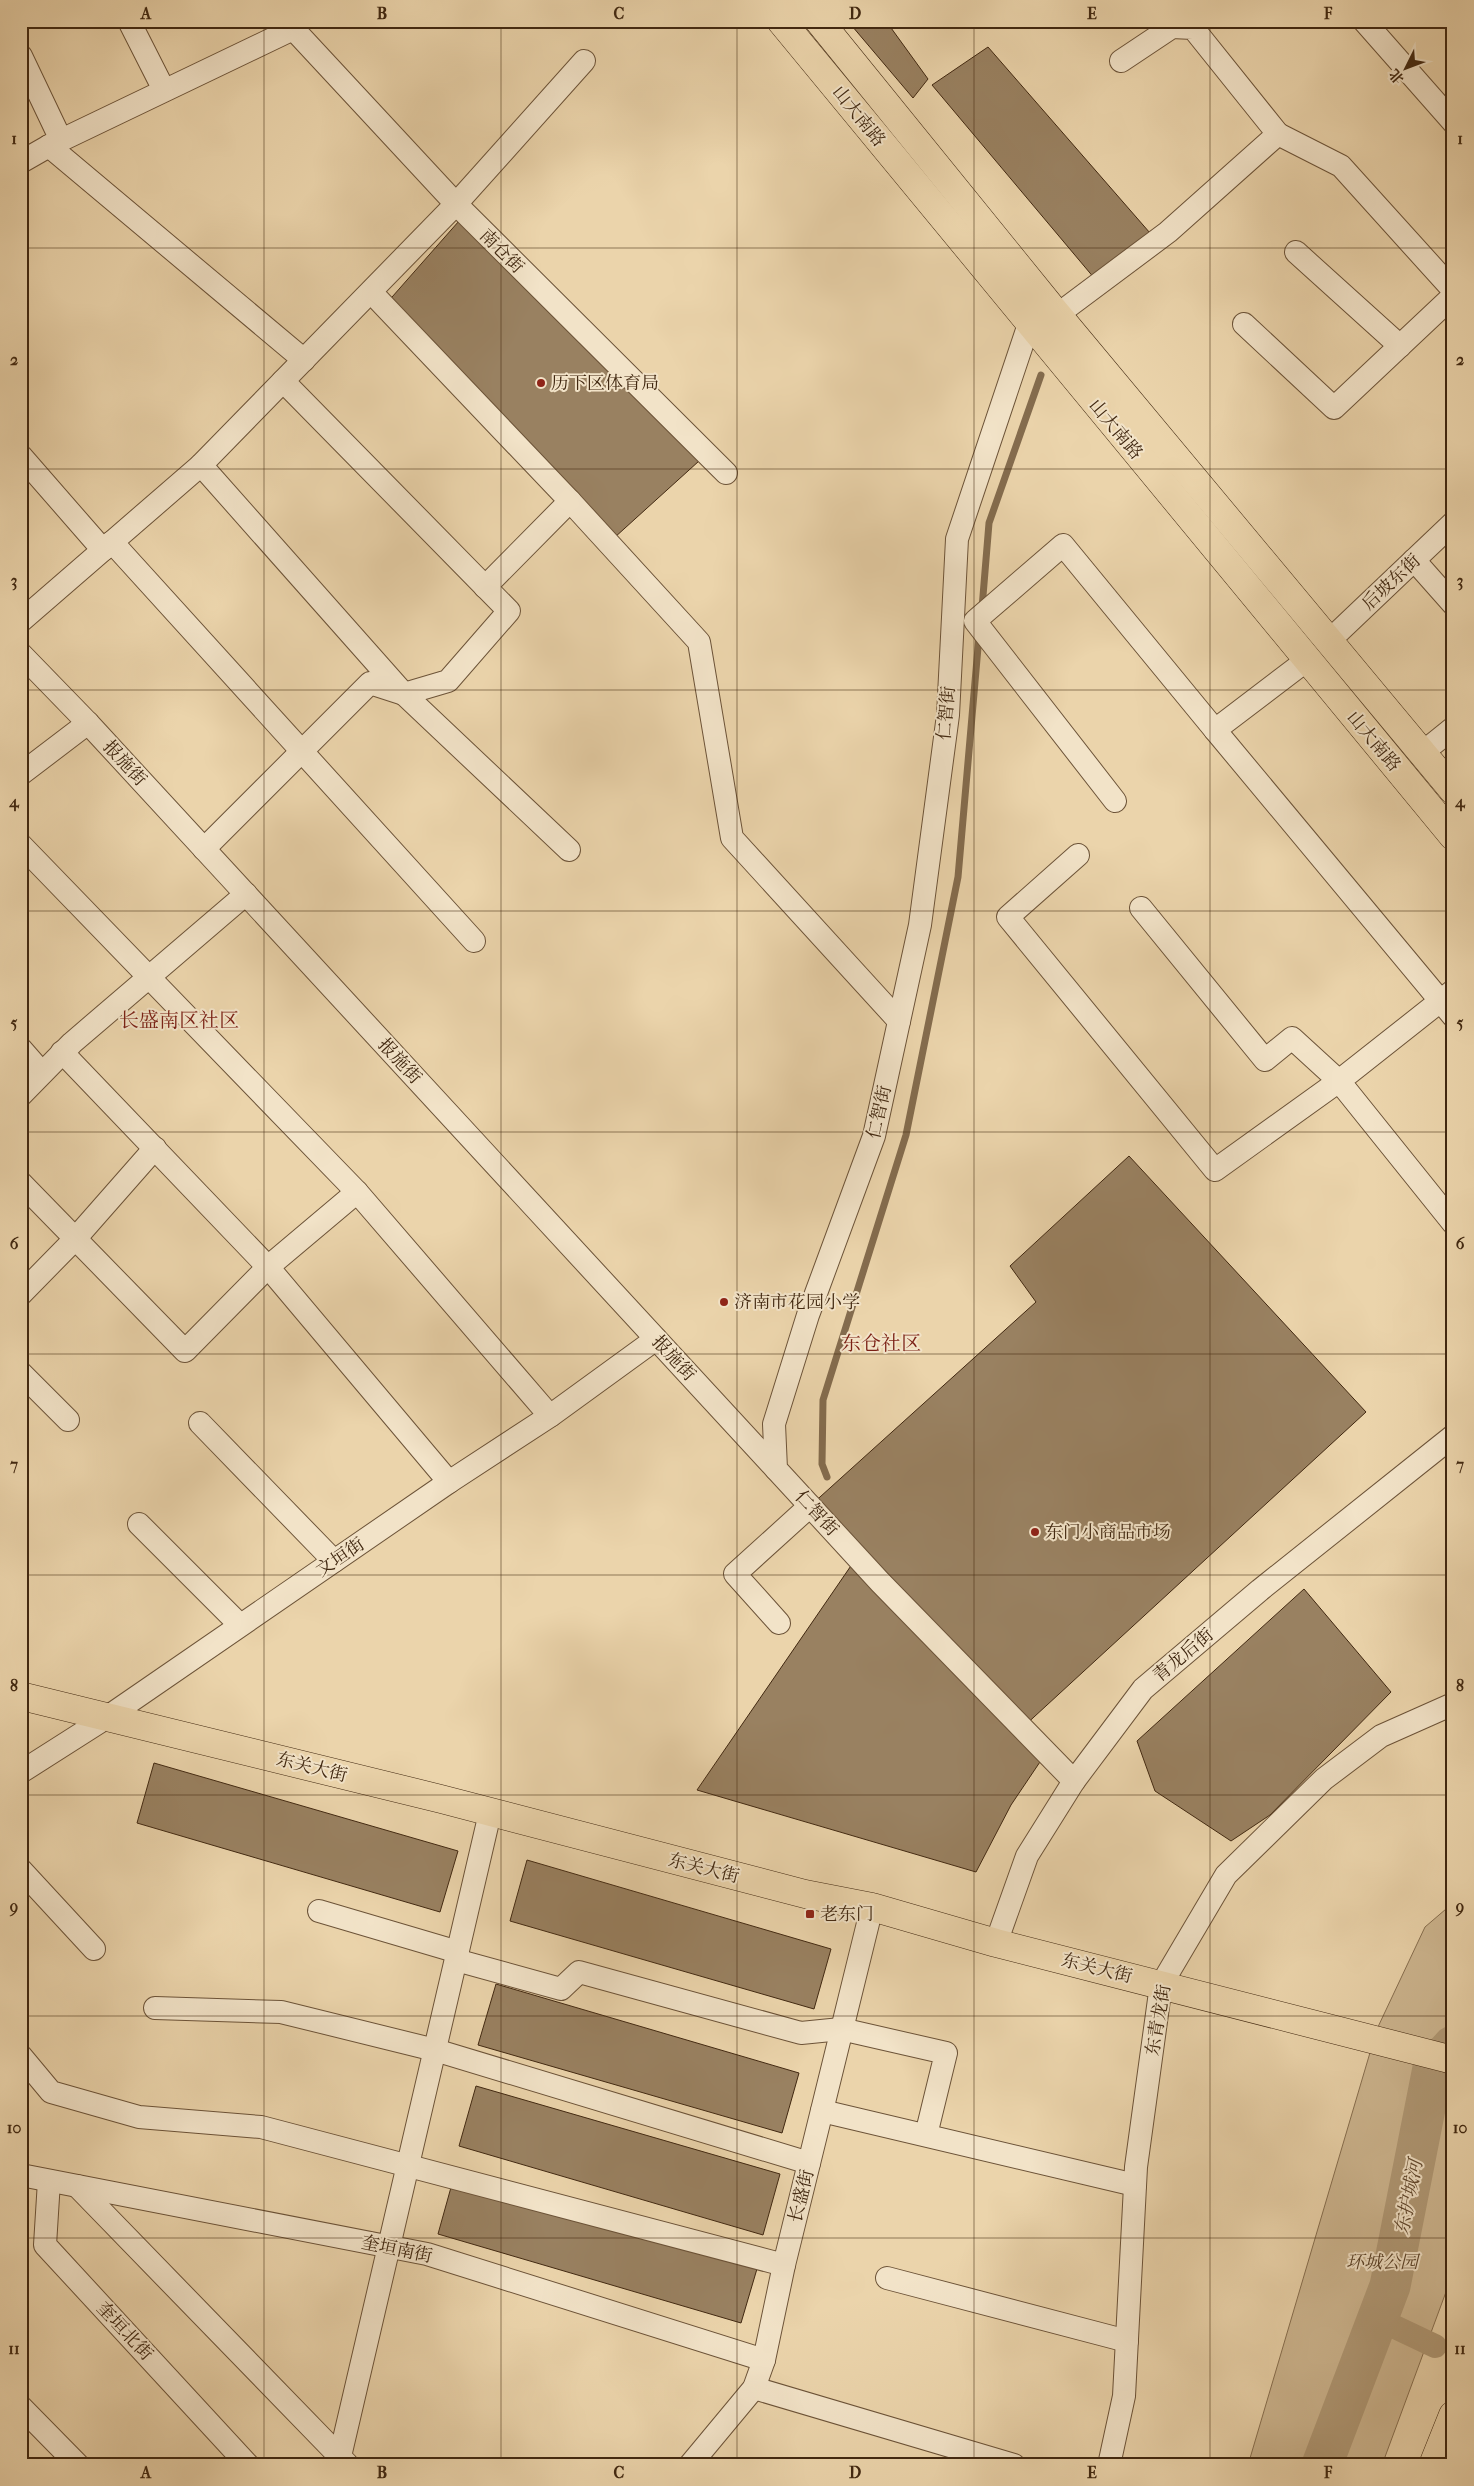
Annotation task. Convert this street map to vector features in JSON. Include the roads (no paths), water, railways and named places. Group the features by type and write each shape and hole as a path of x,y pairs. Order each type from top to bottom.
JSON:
{"main road":[{"name":"山大南路","path":"781,21 1453,836"},
{"name":"山大南路","path":"819,21 1057,315 1330,640 1453,790"},
{"name":"东关大街","path":"21,1696 108,1716 804,1894 872,1907 996,1942 1453,2060"},
{"path":"1434,2465 1453,2414"}],"street":[{"path":"129,21 164,90"},
{"path":"1364,21 1453,122"},
{"path":"21,162 289,25"},
{"name":"南仓街","path":"289,25 456,204 726,473"},
{"path":"1121,62 1172,27 1193,28 1278,134 1341,166 1453,290"},
{"path":"21,56 55,143 304,360"},
{"path":"21,622 201,465 456,204 584,61"},
{"path":"1057,315 1168,232 1278,134"},
{"path":"1296,252 1400,346"},
{"path":"370,292 570,501 699,642 732,838 899,1021"},
{"path":"1244,324 1334,408 1453,296"},
{"name":"仁智街","path":"1029,324 957,539 948,715 920,925 874,1136 808,1315 774,1424 776,1469 880,1582 1074,1782"},
{"path":"204,849 370,683 404,694 448,681 509,611 283,382"},
{"path":"21,456 301,750 474,941"},
{"path":"201,465 404,694 570,850"},
{"path":"486,586 570,501"},
{"name":"后坡东街","path":"1330,640 1453,523"},
{"path":"1078,855 1008,917 1214,1170 1448,1003 1215,730 1063,545 975,621 1115,801"},
{"path":"1414,560 1453,604"},
{"name":"报施街","path":"21,654 88,723 776,1469"},
{"path":"1215,730 1307,660"},
{"path":"21,774 88,723"},
{"path":"1422,753 1453,728"},
{"path":"21,845 147,978 357,1192 550,1416"},
{"path":"21,1095 62,1052 246,894"},
{"path":"1141,908 1265,1060 1292,1038 1339,1080 1453,1223"},
{"path":"21,1049 42,1073"},
{"path":"62,1052 268,1266 449,1482"},
{"path":"23,1290 75,1239 155,1148"},
{"path":"21,1183 185,1351 268,1266 357,1192"},
{"name":"文垣街","path":"21,1772 108,1716 449,1482 550,1416 656,1339"},
{"path":"21,1373 68,1420"},
{"path":"200,1422 334,1561"},
{"name":"青龙后街","path":"996,1942 1027,1856 1074,1782 1143,1689 1260,1590 1453,1436"},
{"path":"779,1623 735,1574 810,1506"},
{"path":"139,1524 240,1625"},
{"name":"东青龙街","path":"1109,2465 1124,2396 1136,2186 1161,1984 1226,1876 1324,1779 1381,1736 1453,1704"},
{"path":"342,2462 389,2247 490,1813"},
{"path":"21,1870 94,1949"},
{"name":"长盛街","path":"693,2464 754,2388 764,2360 784,2265 872,1907"},
{"path":"319,1911 561,1989 579,1972 800,2033 841,2029 946,2053 926,2136"},
{"path":"155,2008 281,2012 435,2050 810,2163"},
{"path":"25,2068 51,2092 139,2117 261,2127 784,2265"},
{"path":"822,2110 1136,2186"},
{"name":"奎垣南街","path":"21,2175 427,2254 764,2360"},
{"name":"奎垣北街","path":"49,2181 45,2244 248,2465"},
{"path":"77,2186 342,2462"},
{"path":"886,2278 1127,2341"},
{"path":"754,2388 1014,2465"},
{"path":"21,2408 78,2465"}],"waterway":[{"path":"982,608 989,523 1041,375"},
{"path":"827,1477 822,1464 823,1400 906,1135 958,877 979,636"},
{"name":"东护城河","path":"1322,2465 1390,2286 1433,2068 1453,2046"},
{"path":"1378,2319 1435,2346"}],"place":[{"name":"历下区体育局","path":"541,383"},
{"name":"济南市花园小学","path":"724,1302"},
{"name":"东门小商品市场","path":"1035,1532"},
{"name":"老东门","path":"810,1914"}],"district":[{"name":"长盛南区社区","path":"179,1020"},
{"name":"东仓社区","path":"881,1343"}],"park label":[{"name":"环城公园","path":"1382,2262"}]}
